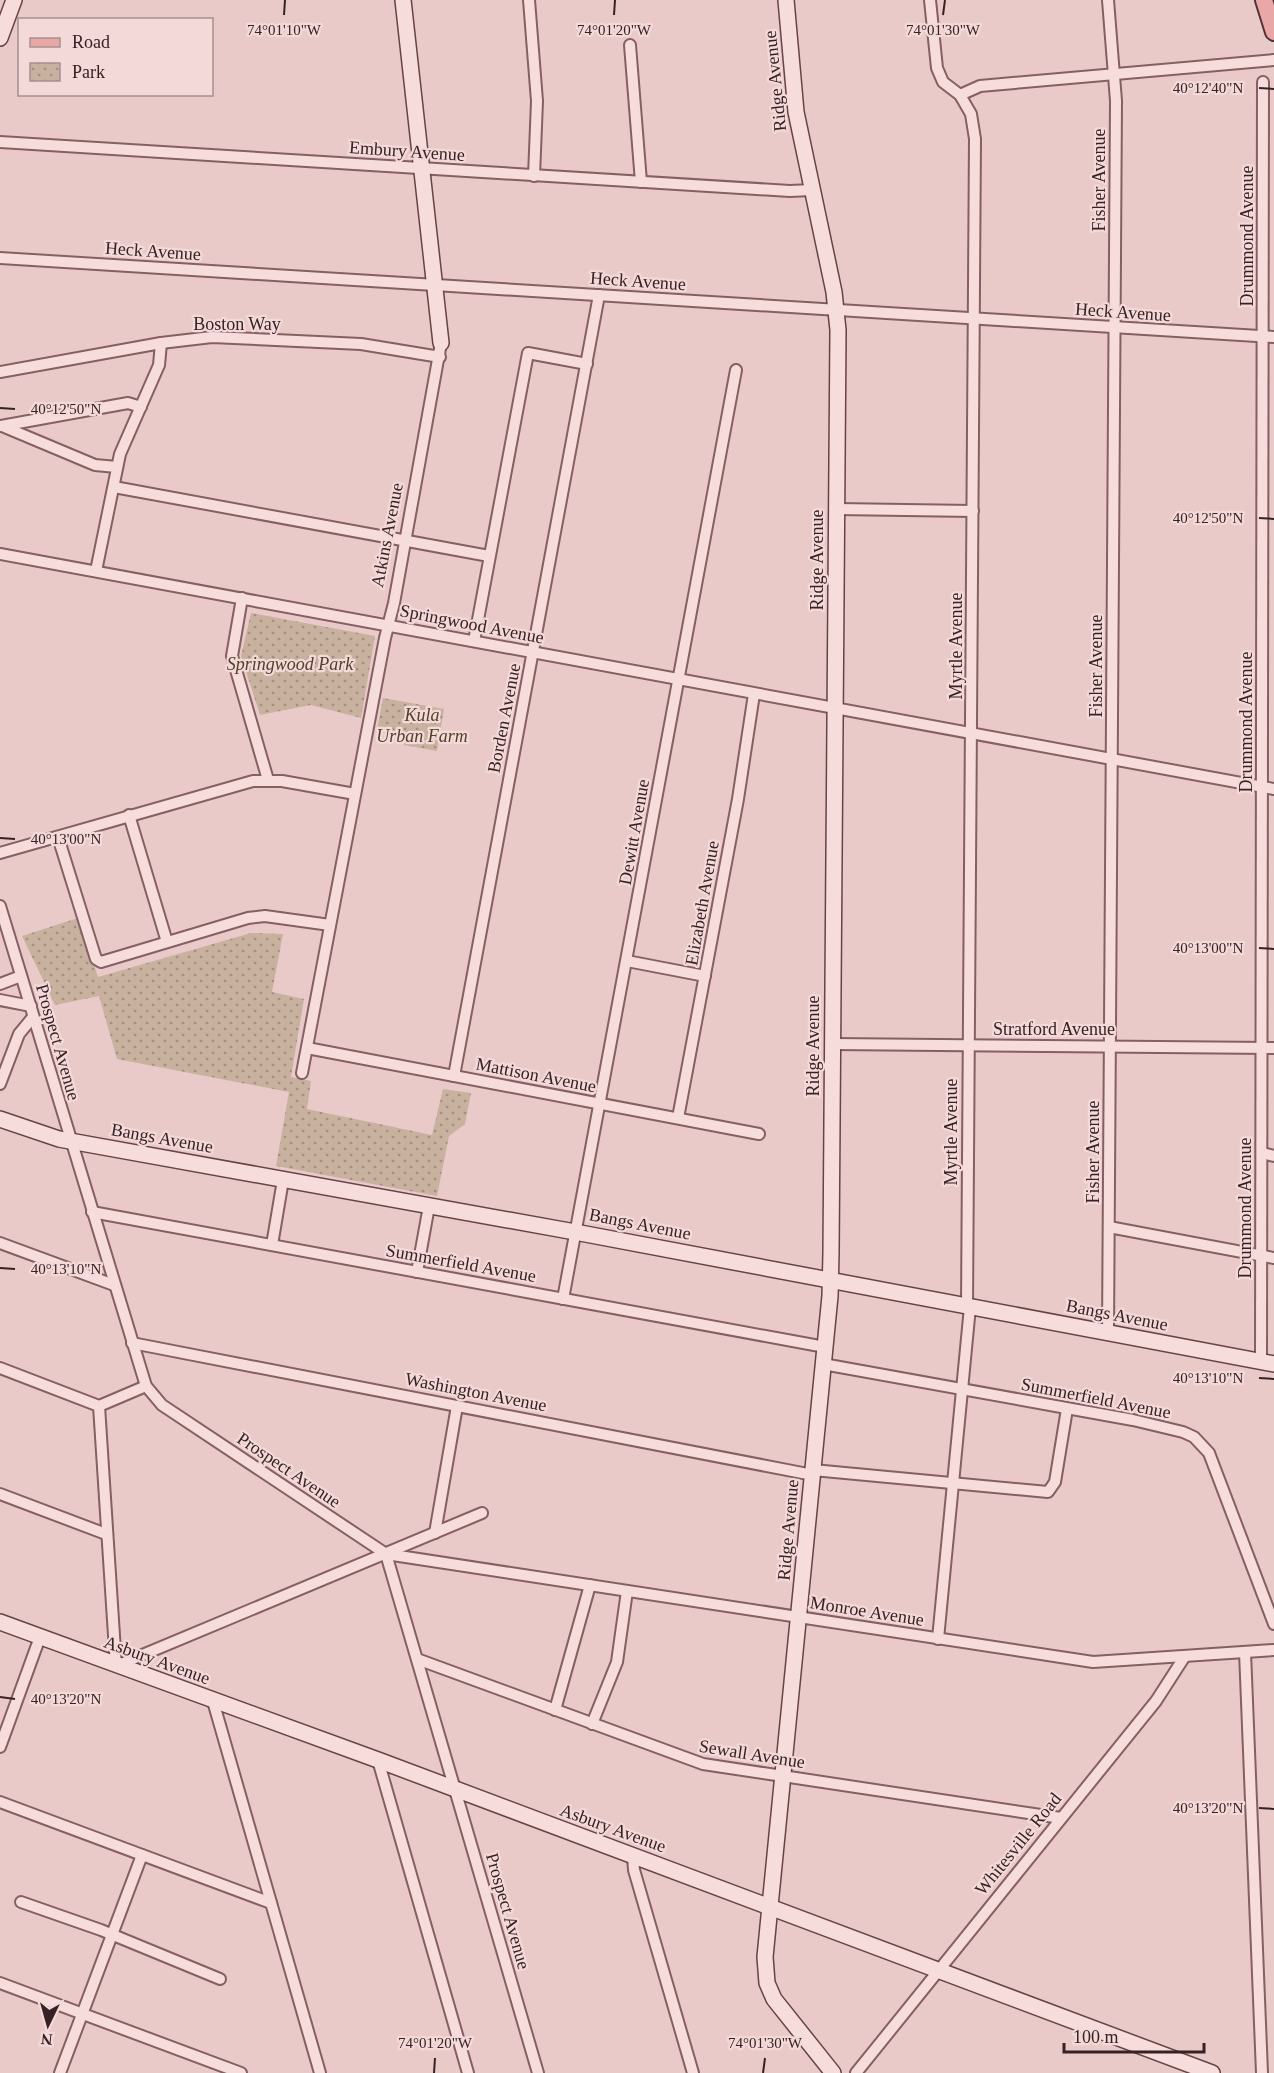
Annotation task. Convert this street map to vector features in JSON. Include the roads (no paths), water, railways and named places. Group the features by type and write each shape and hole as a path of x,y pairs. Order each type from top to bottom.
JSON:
{"main road":[{"path":"1264,0 1274,32"}],"street":[{"path":"0,38 14,0"},
{"name":"Atkins Avenue","path":"302,1073 406,542 440,350 435,285 420,168 403,0"},
{"path":"529,0 537,101 534,176"},
{"name":"Ridge Avenue","path":"786,0 796,112 836,310 836,709 831,1281 800,1618 765,1957 767,1983 780,2008 833,2073"},
{"name":"Myrtle Avenue","path":"930,0 937,69 943,82 960,95 971,114 975,139 968,1307 963,1390 938,1639"},
{"name":"Fisher Avenue","path":"1108,0 1114,74 1115,328 1108,1333"},
{"path":"630,45 641,182"},
{"path":"960,95 980,86 1274,60"},
{"name":"Drummond Avenue","path":"1263,82 1269,337 1269,525 1268,655 1262,787 1268,916 1262,1048 1262,1256 1268,1363"},
{"name":"Embury Avenue","path":"0,142 534,176 790,191 812,190"},
{"name":"Heck Avenue","path":"0,258 1269,337"},
{"name":"Borden Avenue","path":"454,1076 599,295"},
{"name":"Boston Way","path":"0,372 161,343 212,337 440,350"},
{"path":"96,571 117,467 126,439 159,365 161,343"},
{"path":"474,641 528,353 586,364"},
{"name":"Dewitt Avenue","path":"563,1299 736,370"},
{"path":"1,426 128,403 141,407"},
{"path":"1,426 95,465 117,467"},
{"path":"114,487 489,556"},
{"path":"837,509 973,511"},
{"name":"Springwood Avenue","path":"0,554 1274,789"},
{"path":"242,598 232,656 268,780"},
{"name":"Elizabeth Avenue","path":"678,1118 754,694"},
{"path":"0,853 238,784 268,780 355,794"},
{"path":"129,815 167,942"},
{"path":"58,837 96,959 100,962 233,921 265,916 330,926"},
{"name":"Prospect Avenue","path":"0,906 146,1386 162,1404 386,1554 538,2073"},
{"path":"627,961 705,976"},
{"path":"0,984 21,976"},
{"path":"0,1000 32,1012 19,1034 0,1083"},
{"name":"Stratford Avenue","path":"833,1044 1274,1048"},
{"name":"Mattison Avenue","path":"307,1048 759,1134"},
{"name":"Bangs Avenue","path":"0,1119 39,1134 70,1141 575,1232 1268,1363"},
{"path":"1262,1154 1274,1156"},
{"path":"272,1245 283,1180"},
{"path":"417,1272 429,1206"},
{"name":"Summerfield Avenue","path":"92,1212 825,1347"},
{"path":"1109,1227 1274,1258"},
{"path":"0,1243 114,1285"},
{"name":"Washington Avenue","path":"132,1343 813,1473 1042,1492 1053,1489 1067,1409"},
{"name":"Summerfield Avenue","path":"823,1364 1183,1432 1201,1443 1209,1453 1222,1482 1274,1624"},
{"path":"0,1368 99,1406 146,1386"},
{"path":"99,1406 116,1666 482,1513"},
{"path":"435,1533 458,1406"},
{"path":"0,1494 106,1534"},
{"name":"Monroe Avenue","path":"386,1554 1093,1662 1274,1650"},
{"path":"555,1710 590,1585"},
{"path":"592,1724 616,1662 627,1591"},
{"name":"Asbury Avenue","path":"0,1622 378,1760 1212,2073"},
{"path":"0,1748 40,1637"},
{"path":"1245,1652 1262,2073"},
{"name":"Whitesville Road","path":"856,2073 1156,1701 1185,1656"},
{"name":"Sewall Avenue","path":"417,1659 691,1761 1061,1818"},
{"path":"213,1701 320,2073"},
{"path":"378,1760 468,2073"},
{"path":"0,1802 271,1903"},
{"path":"60,2073 142,1855"},
{"path":"633,1856 634,1870 693,2073"},
{"path":"21,1902 220,1979"},
{"path":"0,1983 241,2073"}],"park label":[{"name":"Springwood Park","path":"290,664"},
{"name":"Kula Urban Farm","path":"422,725"}]}
